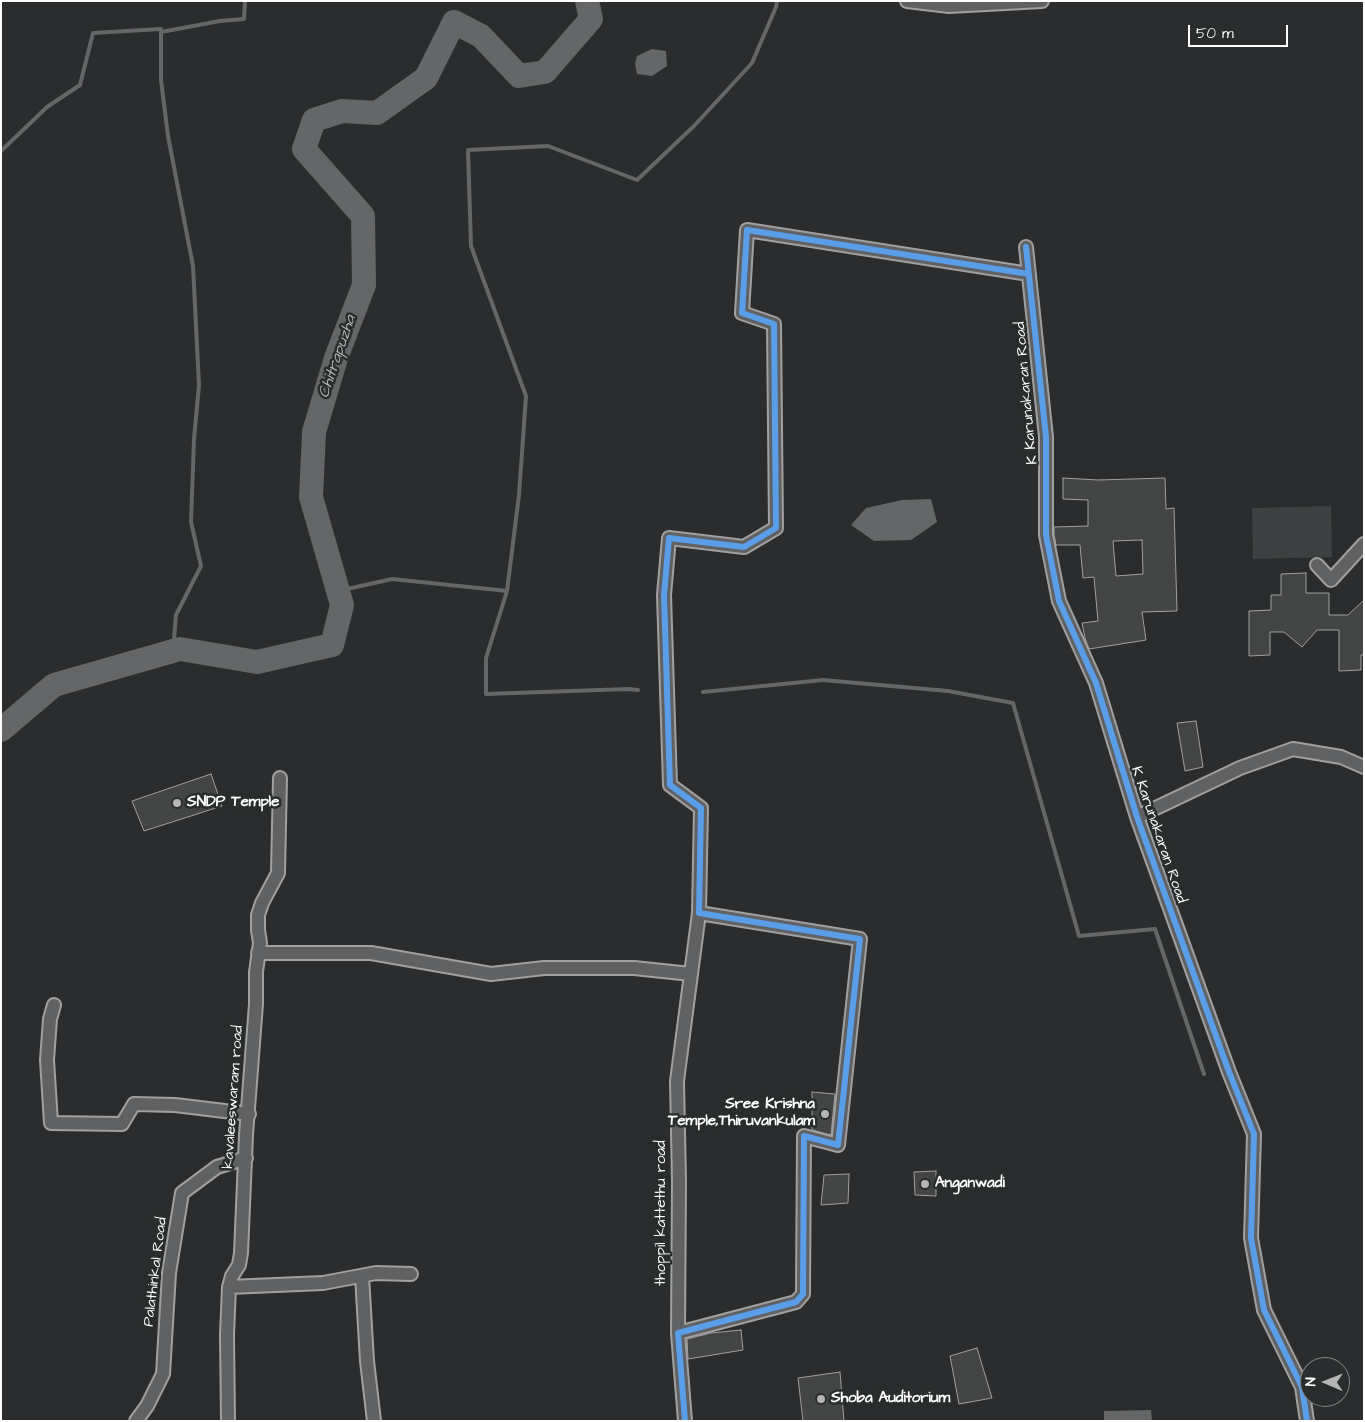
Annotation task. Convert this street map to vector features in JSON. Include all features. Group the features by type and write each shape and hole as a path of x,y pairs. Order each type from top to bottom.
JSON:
{"street":[{"path":"907,1 949,6 1042,1"},
{"name":"thoppil kattethu road","path":"685,1421 678,1333 679,1182 676,1081 699,913 701,808 670,785 664,595 669,538 744,547 776,528 774,324 742,313 747,230 1029,274"},
{"name":"K Karunakaran Road","path":"1026,247 1046,437 1046,536 1059,601 1096,683 1137,817 1229,1072 1254,1134 1251,1238 1264,1310 1302,1387 1307,1421"},
{"path":"1317,565 1330,580 1364,544"},
{"path":"1137,817 1240,768 1293,749 1341,757 1364,767"},
{"name":"kavaleeswaram road","path":"228,1421 227,1335 229,1287 232,1276 239,1265 241,1253 256,1004 258,915 262,903 278,873 280,778"},
{"path":"678,1333 796,1302 803,1294 804,1136 838,1145 860,939 699,913"},
{"path":"258,953 371,953 491,974 544,968 634,968 691,974"},
{"path":"54,1004 50,1019 47,1060 50,1123 122,1124 134,1104 175,1105 248,1114"},
{"name":"Palathinkal Road","path":"136,1421 147,1406 162,1374 169,1273 182,1193 217,1167 246,1158"},
{"path":"229,1287 323,1283 376,1273 411,1274"},
{"path":"362,1276 374,1421"}],"shaded area":[{"path":"652,49 666,51 667,66 652,76 637,74 635,64 637,56"},
{"path":"931,499 937,522 911,540 874,541 851,525 866,508 902,500"},
{"path":"1331,506 1332,557 1253,559 1252,508"},
{"path":"1151,1410 1152,1421 1104,1421 1104,1411"}],"building":[{"path":"1063,478 1098,480 1165,478 1166,509 1174,508 1177,611 1142,612 1146,640 1089,649 1082,623 1098,621 1094,577 1083,578 1080,545 1056,545 1054,534 1054,527 1088,526 1088,500 1063,499","holes":["1142,540 1143,574 1116,576 1113,541"]},
{"path":"1306,573 1306,593 1329,593 1329,615 1348,615 1364,600 1364,655 1361,655 1361,670 1339,671 1339,630 1317,630 1302,647 1284,632 1270,632 1270,655 1249,656 1249,611 1271,610 1271,595 1281,595 1281,574"},
{"path":"1196,721 1203,767 1185,771 1177,723"},
{"name":"SNDP Temple","path":"211,774 222,806 144,831 132,801"},
{"name":"Sree Krishna Temple,Thiruvankulam","path":"812,1092 835,1094 831,1135 812,1130"},
{"name":"Anganwadi","path":"936,1171 936,1196 915,1195 914,1172"},
{"path":"849,1174 848,1203 821,1205 824,1175"},
{"path":"741,1330 743,1350 688,1359 687,1339 711,1333"},
{"path":"977,1348 992,1398 959,1404 950,1356"},
{"name":"Shoba Auditorium","path":"840,1372 844,1421 803,1421 798,1378"}],"waterway":[{"path":"173,651 176,615 201,566 191,522 194,439 199,385 193,266 168,136 161,80 161,32 220,21 244,19 245,1"},
{"name":"Chitrapuzha","path":"1,730 54,685 180,649 257,662 332,645 342,605 311,497 314,432 336,358 364,285 363,216 304,149 314,120 342,111 377,113 426,78 454,22 481,36 519,76 545,72 591,19 587,1"},
{"path":"338,591 392,579 507,591 519,495 526,396 471,246 468,150 548,146 637,180 694,126 752,63 777,1"},
{"path":"1,151 47,107 80,85 93,33 161,29"},
{"path":"507,591 486,658 486,694 638,690"},
{"path":"703,692 823,680 948,691 1013,703 1079,936 1155,929 1204,1074"}],"cycle path":[{"path":"685,1421 678,1333 796,1302 803,1294 804,1136 838,1145 860,939 699,913 701,808 670,785 664,595 669,538 744,547 776,528 774,324 742,313 747,230 1029,274"},
{"path":"1026,247 1046,437 1046,535 1059,601 1096,683 1137,817 1229,1072 1254,1134 1251,1238 1264,1310 1302,1387 1307,1421"}],"place":[{"name":"SNDP Temple","path":"177,803"},
{"name":"Sree Krishna Temple,Thiruvankulam","path":"825,1114"},
{"name":"Anganwadi","path":"925,1184"},
{"name":"Shoba Auditorium","path":"821,1399"}]}
